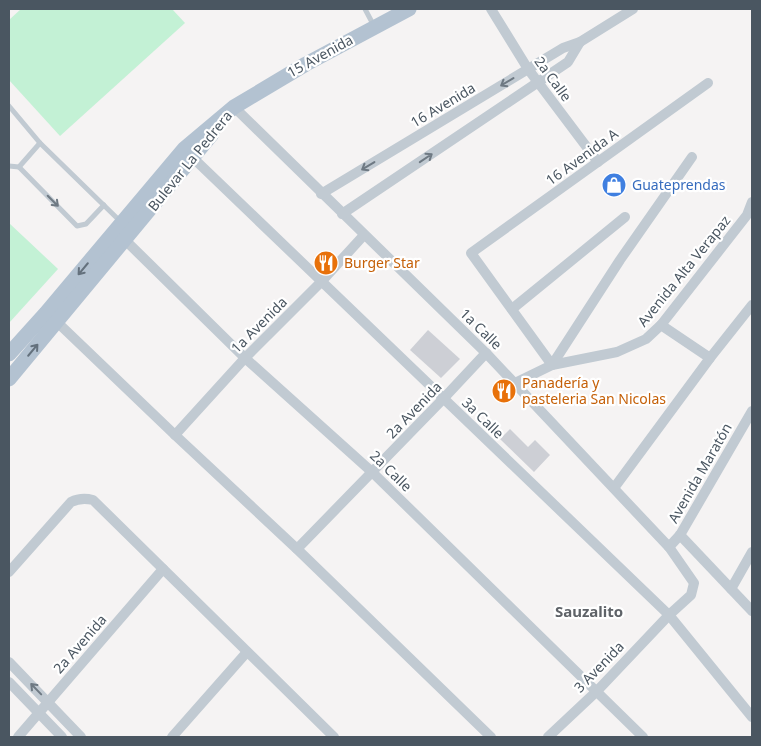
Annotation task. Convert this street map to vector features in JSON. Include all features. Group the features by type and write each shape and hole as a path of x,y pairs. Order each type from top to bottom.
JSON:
{"main road":[{"name":"15 Avenida","path":"234,107 306,64 409,9"},
{"name":"Bulevar La Pedrera","path":"9,354 188,153 234,107"},
{"name":"Bulevar La Pedrera","path":"9,379 57,322 120,231"}],"street":[{"name":"2a Calle","path":"491,9 528,70 598,162"},
{"name":"16 Avenida","path":"321,194 563,48 580,42 633,9"},
{"name":"16 Avenida","path":"342,214 568,62 580,42"},
{"name":"16 Avenida A","path":"512,310 471,253 708,82"},
{"name":"1a Calle","path":"234,107 486,353 669,547 694,583"},
{"name":"3a Calle","path":"188,153 669,615 752,717"},
{"path":"625,217 512,310 552,364 620,260 692,157"},
{"name":"Avenida Alta Verapaz","path":"515,384 552,364 617,352 646,339 661,325 746,215 752,202"},
{"name":"2a Calle","path":"120,231 245,358 372,472 643,737"},
{"name":"1a Avenida","path":"175,435 245,358 322,281 364,235"},
{"path":"614,488 710,358 752,305"},
{"path":"57,322 297,549 491,737"},
{"path":"661,325 710,358"},
{"name":"2a Avenida","path":"297,549 486,353"},
{"name":"Avenida Maratón","path":"669,547 680,534 752,412"},
{"path":"9,572 71,502 86,498 93,500 329,736"},
{"path":"680,534 752,611"},
{"path":"731,589 752,552"},
{"name":"2a Avenida","path":"18,737 164,569"},
{"name":"3 Avenida","path":"548,737 597,691 669,615 691,595 694,583"},
{"path":"172,737 247,652"},
{"path":"9,662 81,737"},
{"path":"9,682 62,737"}],"lane":[{"path":"365,9 374,26"},
{"path":"9,106 40,143 104,206 120,231"},
{"path":"19,167 40,143"},
{"path":"9,166 19,167 77,226 86,224 104,206"}],"green space":[{"path":"21,9 172,9 185,23 60,136 9,80 9,20"},
{"path":"9,223 58,269 9,323"}],"building":[{"path":"428,330 460,359 441,378 410,350"},
{"path":"510,429 528,447 535,440 550,455 534,472 500,439"}],"place":[{"name":"Guateprendas","path":"614,185"},
{"name":"Burger Star","path":"326,263"},
{"name":"Panadería y pasteleria San Nicolas","path":"504,391"}],"district":[{"name":"Sauzalito","path":"589,612"}]}
